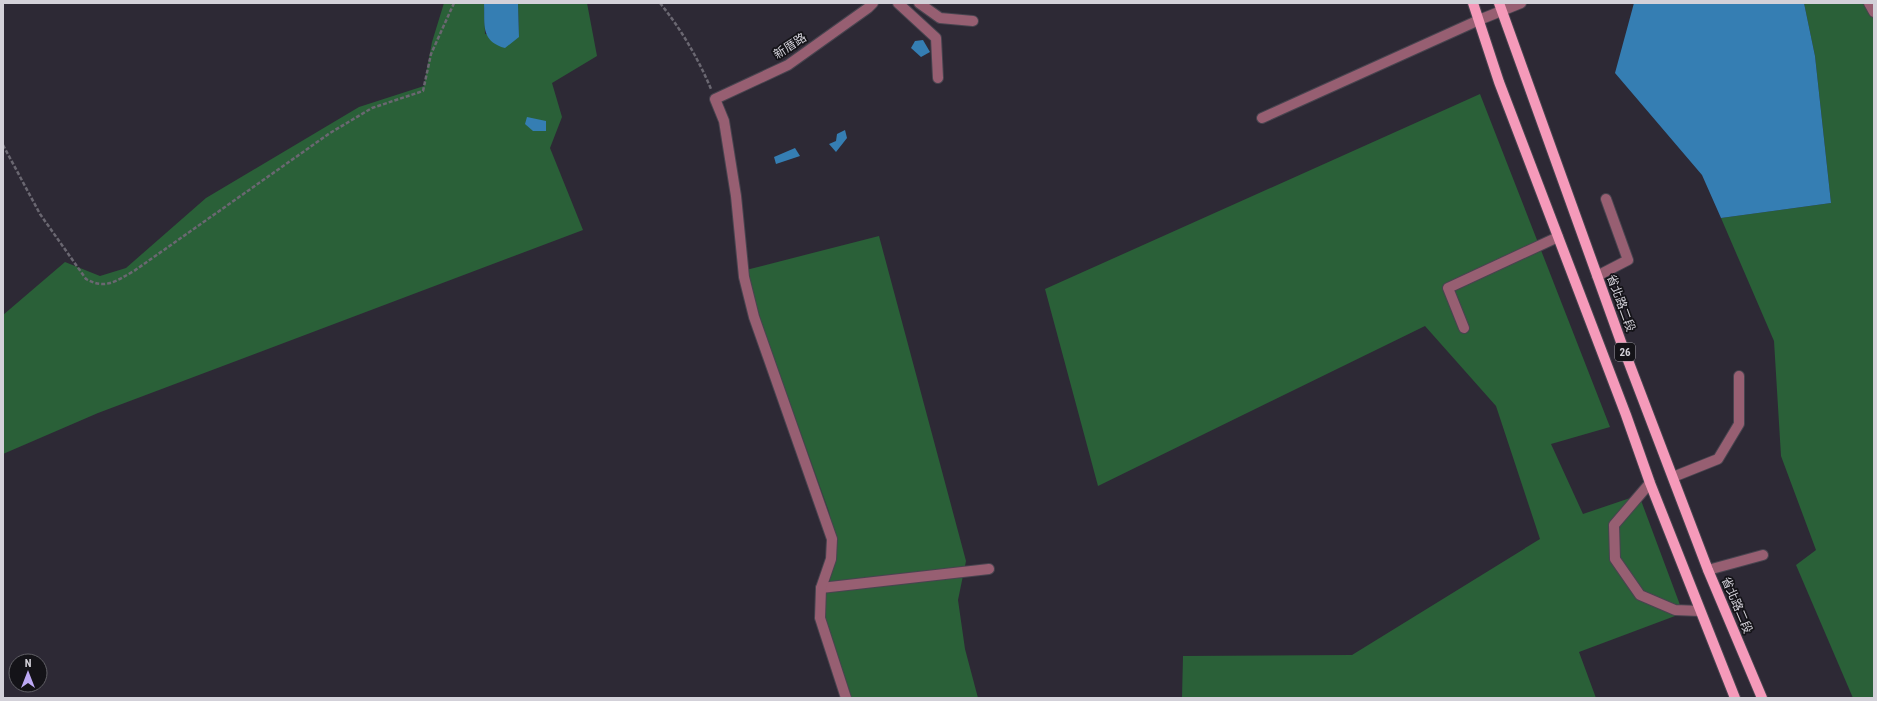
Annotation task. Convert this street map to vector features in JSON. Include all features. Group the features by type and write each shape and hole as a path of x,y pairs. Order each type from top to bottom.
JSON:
{"main road":[{"name":"26","path":"1473,3 1499,82 1626,415 1650,483 1735,698"},
{"name":"省北路二段","path":"1500,7 1597,276 1708,570 1762,698"}],"street":[{"name":"新厝路","path":"715,99 788,65 873,3"},
{"path":"898,3 936,38 938,78"},
{"path":"919,3 940,18 973,21"},
{"path":"1262,118 1479,20 1500,7 1521,3"},
{"path":"1869,3 1874,12"},
{"path":"715,99 724,121 736,196 744,278 754,317 832,539 831,558 821,588 820,618 846,698"},
{"path":"1597,276 1628,260 1606,199"},
{"path":"1464,328 1448,288 1558,237"},
{"path":"1673,477 1718,459 1739,424 1739,376"},
{"path":"1650,483 1614,525 1615,559 1640,595 1675,610 1700,612"},
{"path":"1708,570 1763,555"},
{"path":"821,588 988,569"}],"path":[{"path":"3,145 40,214 86,280 96,285 112,283 134,271 330,133 372,108 423,91 431,54 454,3"},
{"path":"660,3 675,21 701,65 715,99"}],"green space":[{"path":"444,3 484,3 485,34 519,37 518,3 587,3 597,56 552,83 562,117 550,148 583,230 98,413 3,454 3,315 65,262 100,276 126,268 206,198 359,107 424,86 432,42"},
{"path":"1804,3 1874,3 1874,698 1853,698 1796,565 1816,550 1781,456 1774,341 1721,218 1831,203 1815,56"},
{"path":"1480,94 1610,427 1551,444 1583,514 1639,495 1683,613 1579,652 1596,698 1182,698 1183,656 1352,655 1540,539 1496,406 1425,326 1098,486 1045,289"},
{"path":"879,236 966,561 958,600 965,649 978,698 845,698 821,606 833,531 829,512 764,331 746,270"}],"water":[{"path":"484,3 518,3 519,37 505,48 491,41 488,36 484,25"},
{"path":"1634,3 1804,3 1815,56 1831,203 1721,218 1702,175 1615,73"},
{"path":"923,40 930,52 921,57 911,48 915,41"},
{"path":"527,117 546,121 546,131 533,131 525,124"},
{"path":"845,130 847,138 836,152 829,144 836,141 837,134"},
{"path":"795,148 800,156 776,164 774,157"}]}
